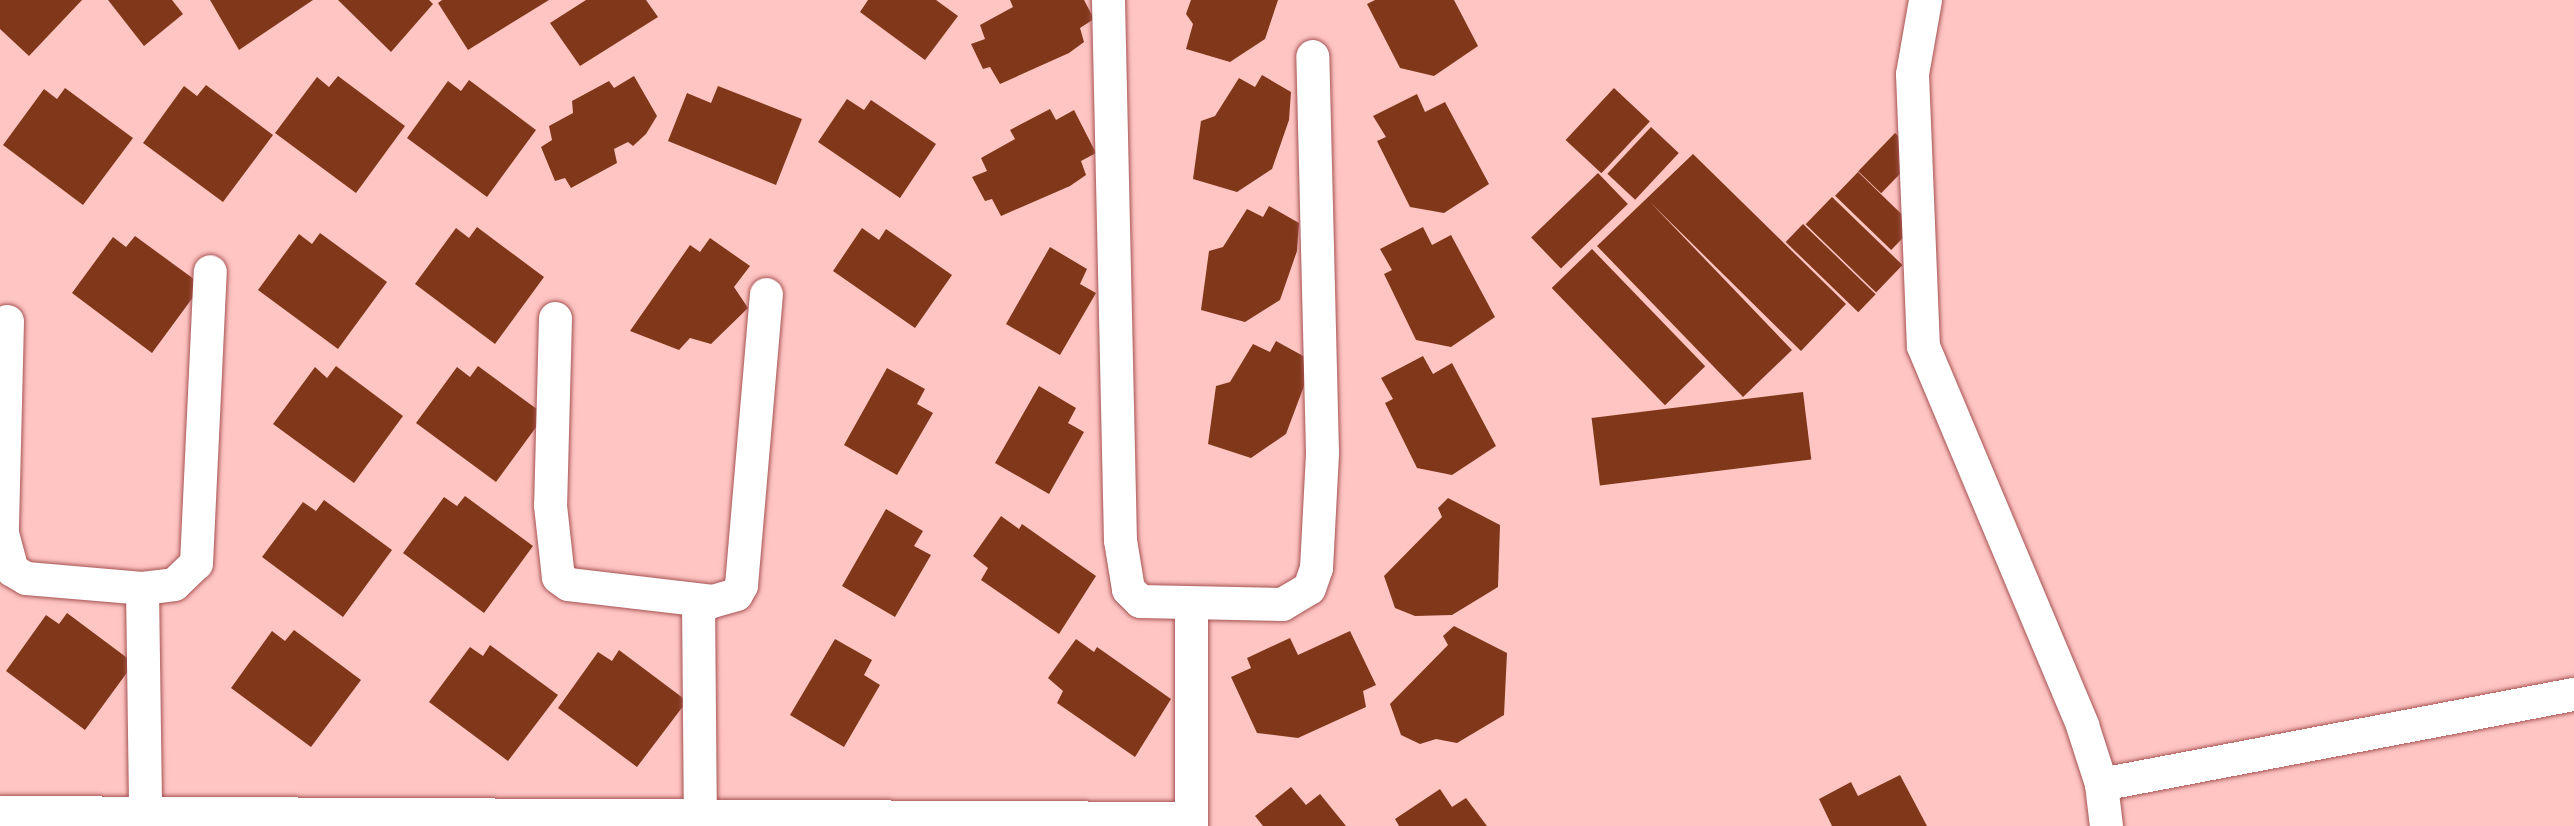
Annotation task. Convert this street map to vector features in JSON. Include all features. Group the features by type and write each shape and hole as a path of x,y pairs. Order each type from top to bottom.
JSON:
{"street":[{"path":"1108,0 1122,568 1128,588 1140,601 1191,606 1282,604 1309,588 1316,568 1322,452 1312,56"},
{"path":"1926,0 1912,74 1923,346 2082,725 2101,784 2106,826"},
{"path":"7,321 2,533 12,570 26,578 142,588 174,584 196,563 210,271"},
{"path":"555,318 550,505 558,577 568,584 698,600 726,600 741,585 766,294"},
{"path":"142,588 145,812"},
{"path":"698,600 700,815"},
{"path":"0,812 51,819 145,812 649,821 700,815 972,821 1191,822 1191,606"},
{"path":"2101,784 2574,694"}],"building":[{"path":"0,0 82,0 29,56 0,29"},
{"path":"108,0 172,0 183,14 144,46"},
{"path":"210,0 313,0 239,50"},
{"path":"338,0 429,0 433,4 391,52"},
{"path":"442,0 549,0 468,50 438,3"},
{"path":"586,0 646,0 658,17 580,66 550,23"},
{"path":"868,0 936,0 958,16 925,60 860,12"},
{"path":"1010,0 1084,0 1094,19 1080,28 1084,42 1069,53 1000,84 990,67 983,69 971,44 985,39 980,25 1013,7"},
{"path":"1191,0 1278,0 1265,39 1230,62 1186,49 1193,24 1186,14"},
{"path":"1375,0 1454,0 1478,46 1434,76 1400,68 1367,4"},
{"path":"1262,75 1291,92 1289,120 1272,169 1237,192 1193,179 1201,121 1215,116 1239,78 1255,87"},
{"path":"338,76 405,126 356,193 275,133 317,77 329,87"},
{"path":"634,76 657,116 646,134 633,146 628,142 614,149 617,163 571,188 565,178 555,181 541,147 552,140 549,126 573,113 572,101 609,81 614,88"},
{"path":"469,80 536,130 487,197 407,138 448,81 461,91"},
{"path":"206,85 273,135 223,202 143,143 184,86 197,96"},
{"path":"718,86 802,119 776,185 668,141 687,93 711,103"},
{"path":"65,88 133,138 83,205 3,145 44,89 57,99"},
{"path":"1614,88 1650,121 1601,173 1566,140"},
{"path":"1417,94 1425,112 1445,102 1489,184 1444,213 1410,207 1377,141 1386,137 1373,116"},
{"path":"847,99 864,110 871,100 936,144 900,198 818,142"},
{"path":"1050,109 1056,120 1074,110 1096,153 1081,161 1086,175 1070,186 1001,216 992,199 985,201 972,177 987,171 981,158 1015,139 1010,130"},
{"path":"1651,127 1679,153 1635,200 1607,174"},
{"path":"1895,133 1918,155 1881,193 1858,171"},
{"path":"1693,154 1846,304 1801,351 1650,202 1792,350 1743,397 1597,246"},
{"path":"1858,172 1914,226 1891,250 1835,196"},
{"path":"1598,173 1628,204 1561,269 1531,238"},
{"path":"1832,197 1902,265 1876,292 1806,224"},
{"path":"1269,206 1299,223 1297,251 1280,300 1245,322 1201,310 1209,251 1223,247 1247,209 1263,217"},
{"path":"1803,224 1876,294 1858,312 1786,242"},
{"path":"477,227 544,277 495,344 415,284 456,228 469,238"},
{"path":"1423,227 1432,245 1451,235 1495,317 1451,347 1416,340 1384,274 1392,270 1380,249"},
{"path":"862,228 879,240 886,229 952,275 915,328 833,271"},
{"path":"320,233 387,282 338,349 258,290 299,234 312,244"},
{"path":"135,236 202,285 152,353 72,293 113,237 126,247"},
{"path":"710,238 750,266 734,287 748,308 711,344 690,338 679,350 630,331 690,245 700,252"},
{"path":"1050,247 1087,269 1080,284 1096,293 1060,355 1006,324"},
{"path":"1592,249 1705,366 1665,405 1552,288"},
{"path":"1276,341 1305,357 1304,386 1286,434 1251,458 1208,444 1216,386 1230,382 1253,344 1270,352"},
{"path":"1423,356 1433,374 1452,363 1496,446 1452,475 1417,468 1385,403 1393,399 1381,378"},
{"path":"336,366 403,416 354,483 273,424 315,367 327,378"},
{"path":"478,366 545,415 496,482 416,423 457,367 470,377"},
{"path":"887,368 925,389 917,404 933,413 897,475 844,445"},
{"path":"1039,386 1076,408 1068,423 1084,432 1049,494 995,463"},
{"path":"1803,392 1811,459 1600,485 1592,418"},
{"path":"465,496 533,546 484,613 403,553 444,497 457,506"},
{"path":"1448,498 1500,525 1498,587 1452,615 1415,616 1395,608 1384,576 1442,517 1438,508"},
{"path":"324,500 392,550 343,617 262,557 303,502 316,511"},
{"path":"886,509 923,531 914,546 931,555 895,617 842,586"},
{"path":"1001,516 1019,529 1022,524 1096,576 1059,634 981,580 988,568 973,556"},
{"path":"67,613 134,663 85,730 6,671 46,615 59,624"},
{"path":"1454,626 1507,653 1504,715 1457,743 1436,739 1420,744 1401,735 1390,704 1448,645 1443,636"},
{"path":"294,630 361,680 311,747 231,688 272,631 285,641"},
{"path":"1350,631 1376,685 1363,691 1366,707 1298,738 1257,733 1231,677 1251,668 1247,658 1290,638 1298,655"},
{"path":"835,639 872,660 864,675 880,685 844,747 790,715"},
{"path":"1076,639 1094,652 1097,647 1171,699 1135,757 1057,703 1063,691 1048,678"},
{"path":"490,645 558,695 508,761 429,702 470,647 483,656"},
{"path":"619,650 687,701 637,767 558,708 598,652 612,661"},
{"path":"1900,775 1927,826 1832,826 1819,799 1851,782 1858,796"},
{"path":"1291,787 1306,805 1320,794 1346,826 1263,826 1255,816"},
{"path":"1440,789 1452,807 1466,798 1487,826 1399,826 1395,819"}]}
